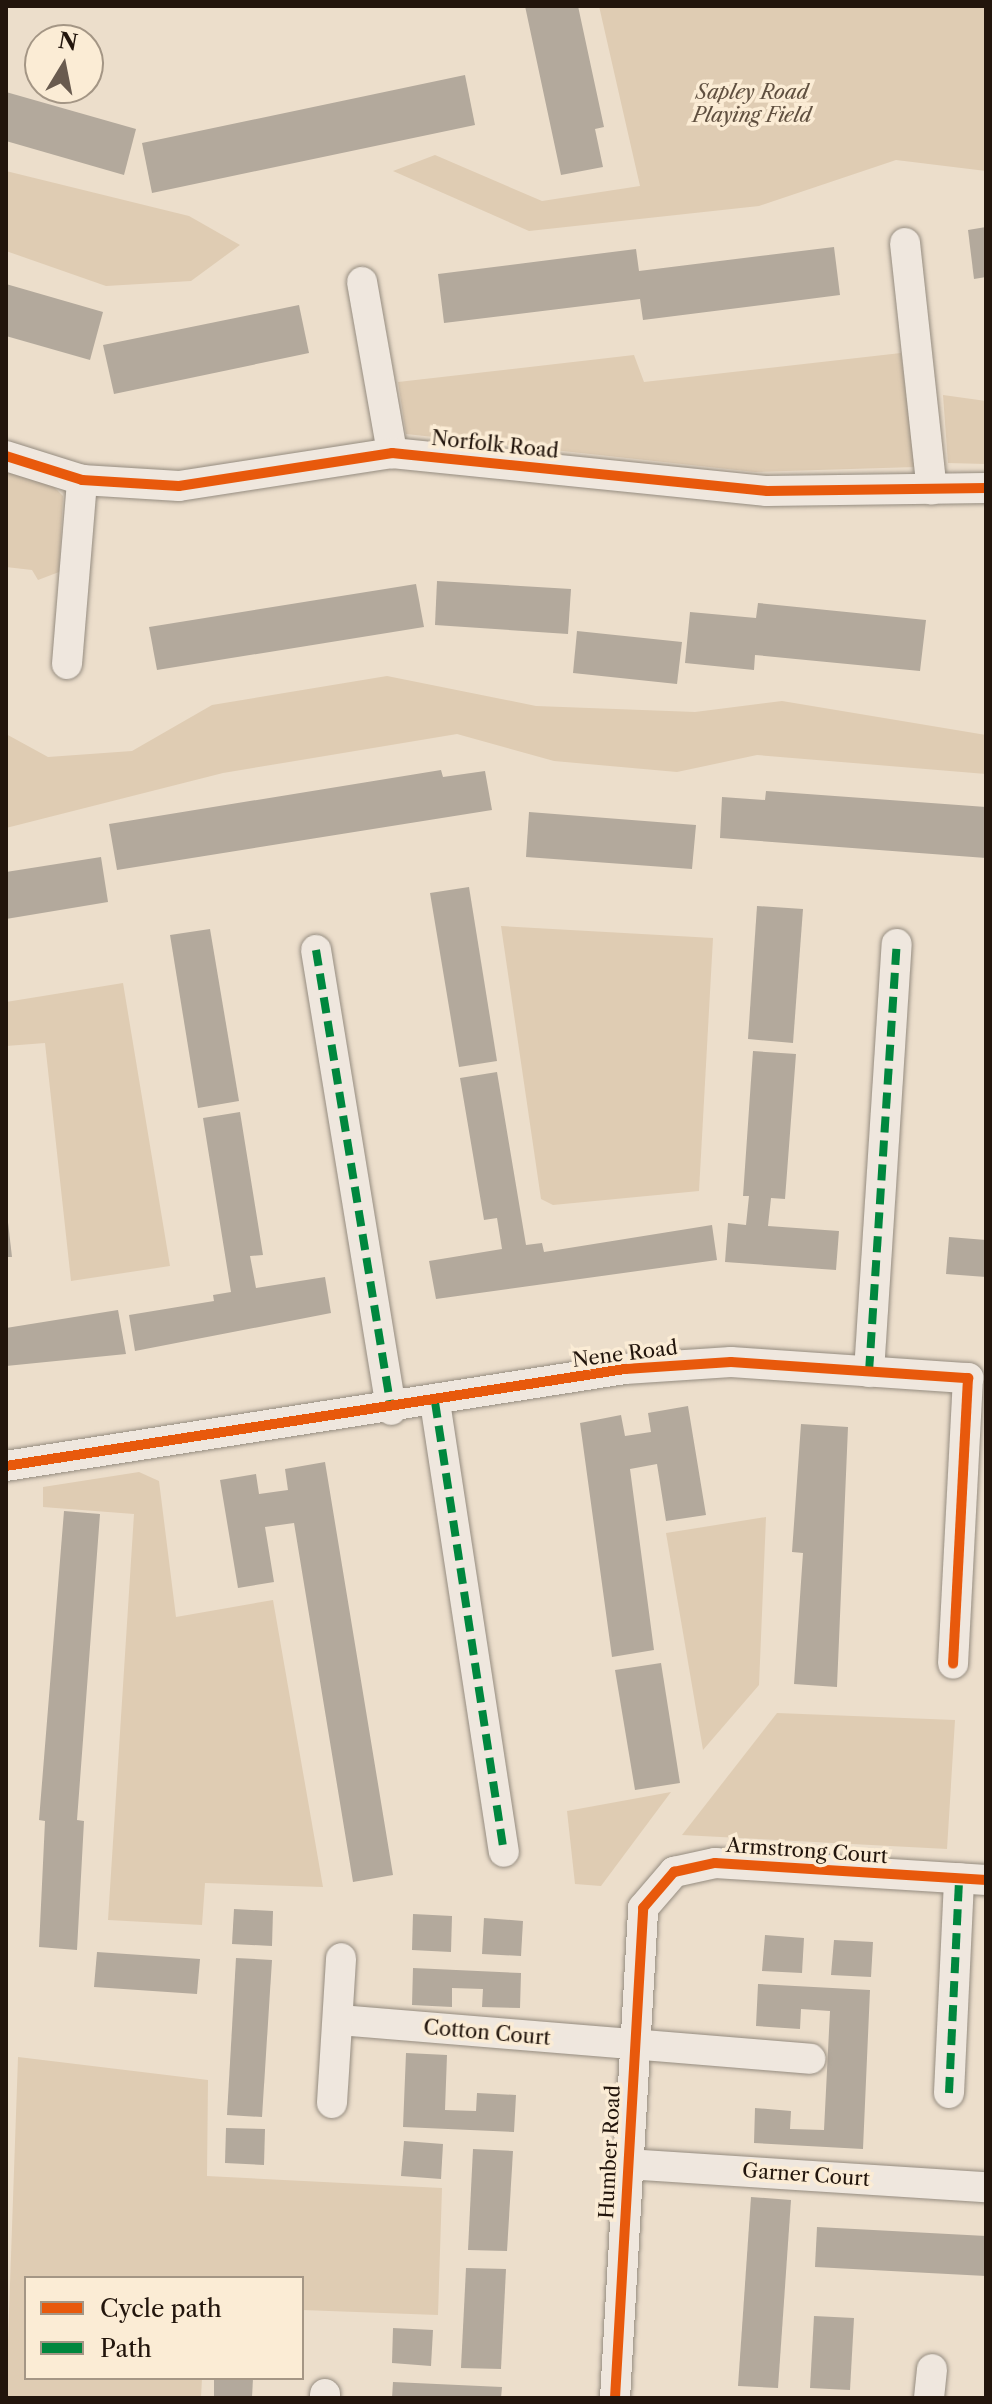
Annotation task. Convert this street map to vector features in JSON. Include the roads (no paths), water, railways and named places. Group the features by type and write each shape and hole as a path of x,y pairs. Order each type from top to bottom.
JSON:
{"street":[{"path":"905,243 932,490"},
{"path":"362,282 392,453"},
{"name":"Norfolk Road","path":"6,456 82,480 179,486 392,453 767,491 986,488"},
{"path":"67,664 82,480"},
{"path":"869,1372 897,944"},
{"path":"316,950 391,1410"},
{"name":"Nene Road","path":"6,1466 391,1410 625,1369 731,1362 968,1378 953,1664"},
{"path":"435,1402 504,1852"},
{"name":"Armstrong Court","path":"643,1908 674,1872 715,1863 973,1879 949,2093"},
{"name":"Humber Road","path":"615,2398 643,1908"},
{"path":"332,2103 341,1958"},
{"name":"Cotton Court","path":"339,2020 634,2046"},
{"path":"634,2046 810,2059"},
{"name":"Garner Court","path":"626,2164 986,2187"}],"park label":[{"name":"Sapley Road Playing Field","path":"752,104"}]}
